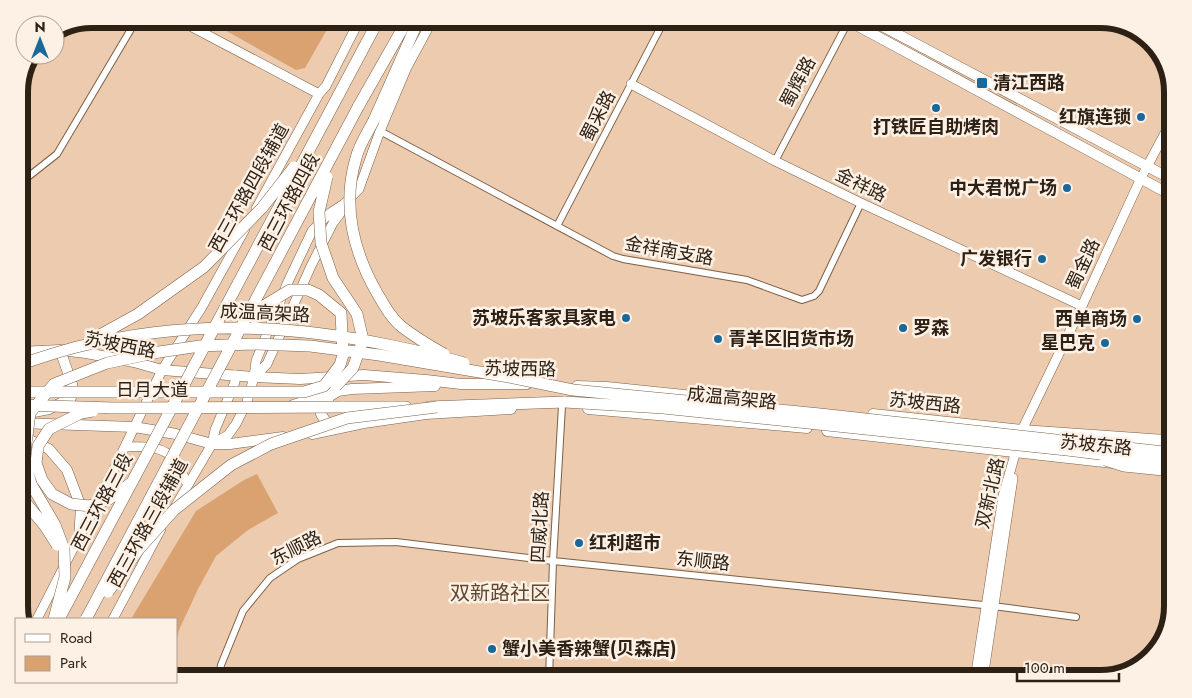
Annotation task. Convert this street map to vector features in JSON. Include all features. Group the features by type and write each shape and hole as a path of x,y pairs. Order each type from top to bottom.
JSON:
{"highway":[{"name":"西三环路四段","path":"176,402 374,28"},
{"name":"西三环路四段","path":"88,618 358,107 403,28"},
{"path":"416,28 356,156 351,178 351,224 356,248 367,276 386,308 401,326 428,345 459,362"},
{"path":"80,346 138,314 204,267 262,208 313,142"},
{"path":"286,408 326,395 353,368 363,340 357,314 333,278 322,243 319,212 330,163"},
{"path":"28,392 304,392 324,386 340,365 343,355 341,313 319,295 308,290 290,290 262,307 225,358"},
{"name":"成温高架路","path":"28,361 80,346 130,336 229,327 294,330 349,337 459,362 508,376"},
{"path":"28,429 30,414 54,384 107,363 200,346 252,344 310,346 380,355 508,376 573,390 820,414 1165,452"},
{"name":"西三环路三段","path":"60,618 176,402"},
{"name":"成温高架路","path":"286,408 437,407 564,402 663,408 1165,462"},
{"name":"日月大道","path":"28,405 112,408 286,408"},
{"path":"88,618 139,549 174,510 231,465 271,444 347,418 437,407"},
{"path":"112,408 81,414 49,429 38,446 36,464 42,480 52,494 71,504 90,506 109,499 135,480"},
{"path":"1093,444 1165,445"},
{"path":"1067,450 1124,466 1165,469"},
{"path":"28,473 31,484 55,525 64,549 65,575 54,618"},
{"path":"28,506 56,543 62,557 65,575"}],"main road":[{"path":"194,28 319,94"},
{"name":"西三环路四段辅道","path":"162,370 224,268 319,94 326,86 355,28"},
{"path":"254,377 259,352 287,284 312,232 330,213 344,204 359,189 380,131 407,67 428,28"},
{"path":"865,28 1164,191"},
{"path":"886,28 1164,175"},
{"name":"金祥路","path":"631,84 861,204 1082,306"},
{"name":"蜀金路","path":"1016,452 1022,430 1141,178 1164,134"},
{"path":"254,377 267,364 311,266 333,224 354,194"},
{"path":"28,414 49,410 71,398 72,384 60,350"},
{"name":"苏坡西路","path":"28,352 60,350 134,362 162,370 300,380 364,375 461,384 607,386 1022,430"},
{"path":"38,618 162,370"},
{"name":"西三环路三段辅道","path":"114,618 154,542 212,444 215,430 235,382 235,375"},
{"name":"西三环路三段辅道","path":"212,444 228,435 236,424 247,402 254,377"},
{"path":"338,428 326,422 322,414 322,407 330,396 338,391 461,384"},
{"name":"苏坡西路","path":"28,423 134,427 176,434 212,444 230,444 313,434 364,423 426,414 562,406 816,429 1016,452"},
{"name":"苏坡东路","path":"1022,430 1165,439"},
{"path":"28,439 49,449 67,470 81,507 78,540"},
{"path":"125,447 154,448 167,453 177,462 188,485"},
{"name":"苏坡东路","path":"1016,452 1165,469"},
{"name":"双新北路","path":"977,670 990,606 1016,452"},
{"name":"双新北路","path":"983,670 990,606"}],"street":[{"path":"28,177 57,154 132,28"},
{"name":"蜀采路","path":"557,226 660,28"},
{"name":"蜀辉路","path":"775,160 843,28"},
{"name":"金祥南支路","path":"380,131 622,259 747,280 802,300 814,296 819,291 861,204"},
{"name":"四威北路","path":"549,670 553,560 562,406"},
{"name":"东顺路","path":"220,670 243,611 270,578 298,560 338,544 396,542 990,606 1076,617"}],"green space":[{"path":"221,28 328,28 305,68 296,70"},
{"path":"257,474 278,513 248,530 216,556 198,589 178,634 178,618 132,618 196,511 244,480"}],"place":[{"name":"清江西路","path":"982,83"},
{"name":"打铁匠自助烤肉","path":"936,108"},
{"name":"红旗连锁","path":"1141,117"},
{"name":"中大君悦广场","path":"1067,188"},
{"name":"广发银行","path":"1042,259"},
{"name":"苏坡乐客家具家电","path":"626,318"},
{"name":"西单商场","path":"1137,319"},
{"name":"罗森","path":"903,328"},
{"name":"青羊区旧货市场","path":"718,339"},
{"name":"星巴克","path":"1105,343"},
{"name":"红利超市","path":"579,543"},
{"name":"蟹小美香辣蟹(贝森店)","path":"492,649"}],"district":[{"name":"双新路社区","path":"500,593"}]}
